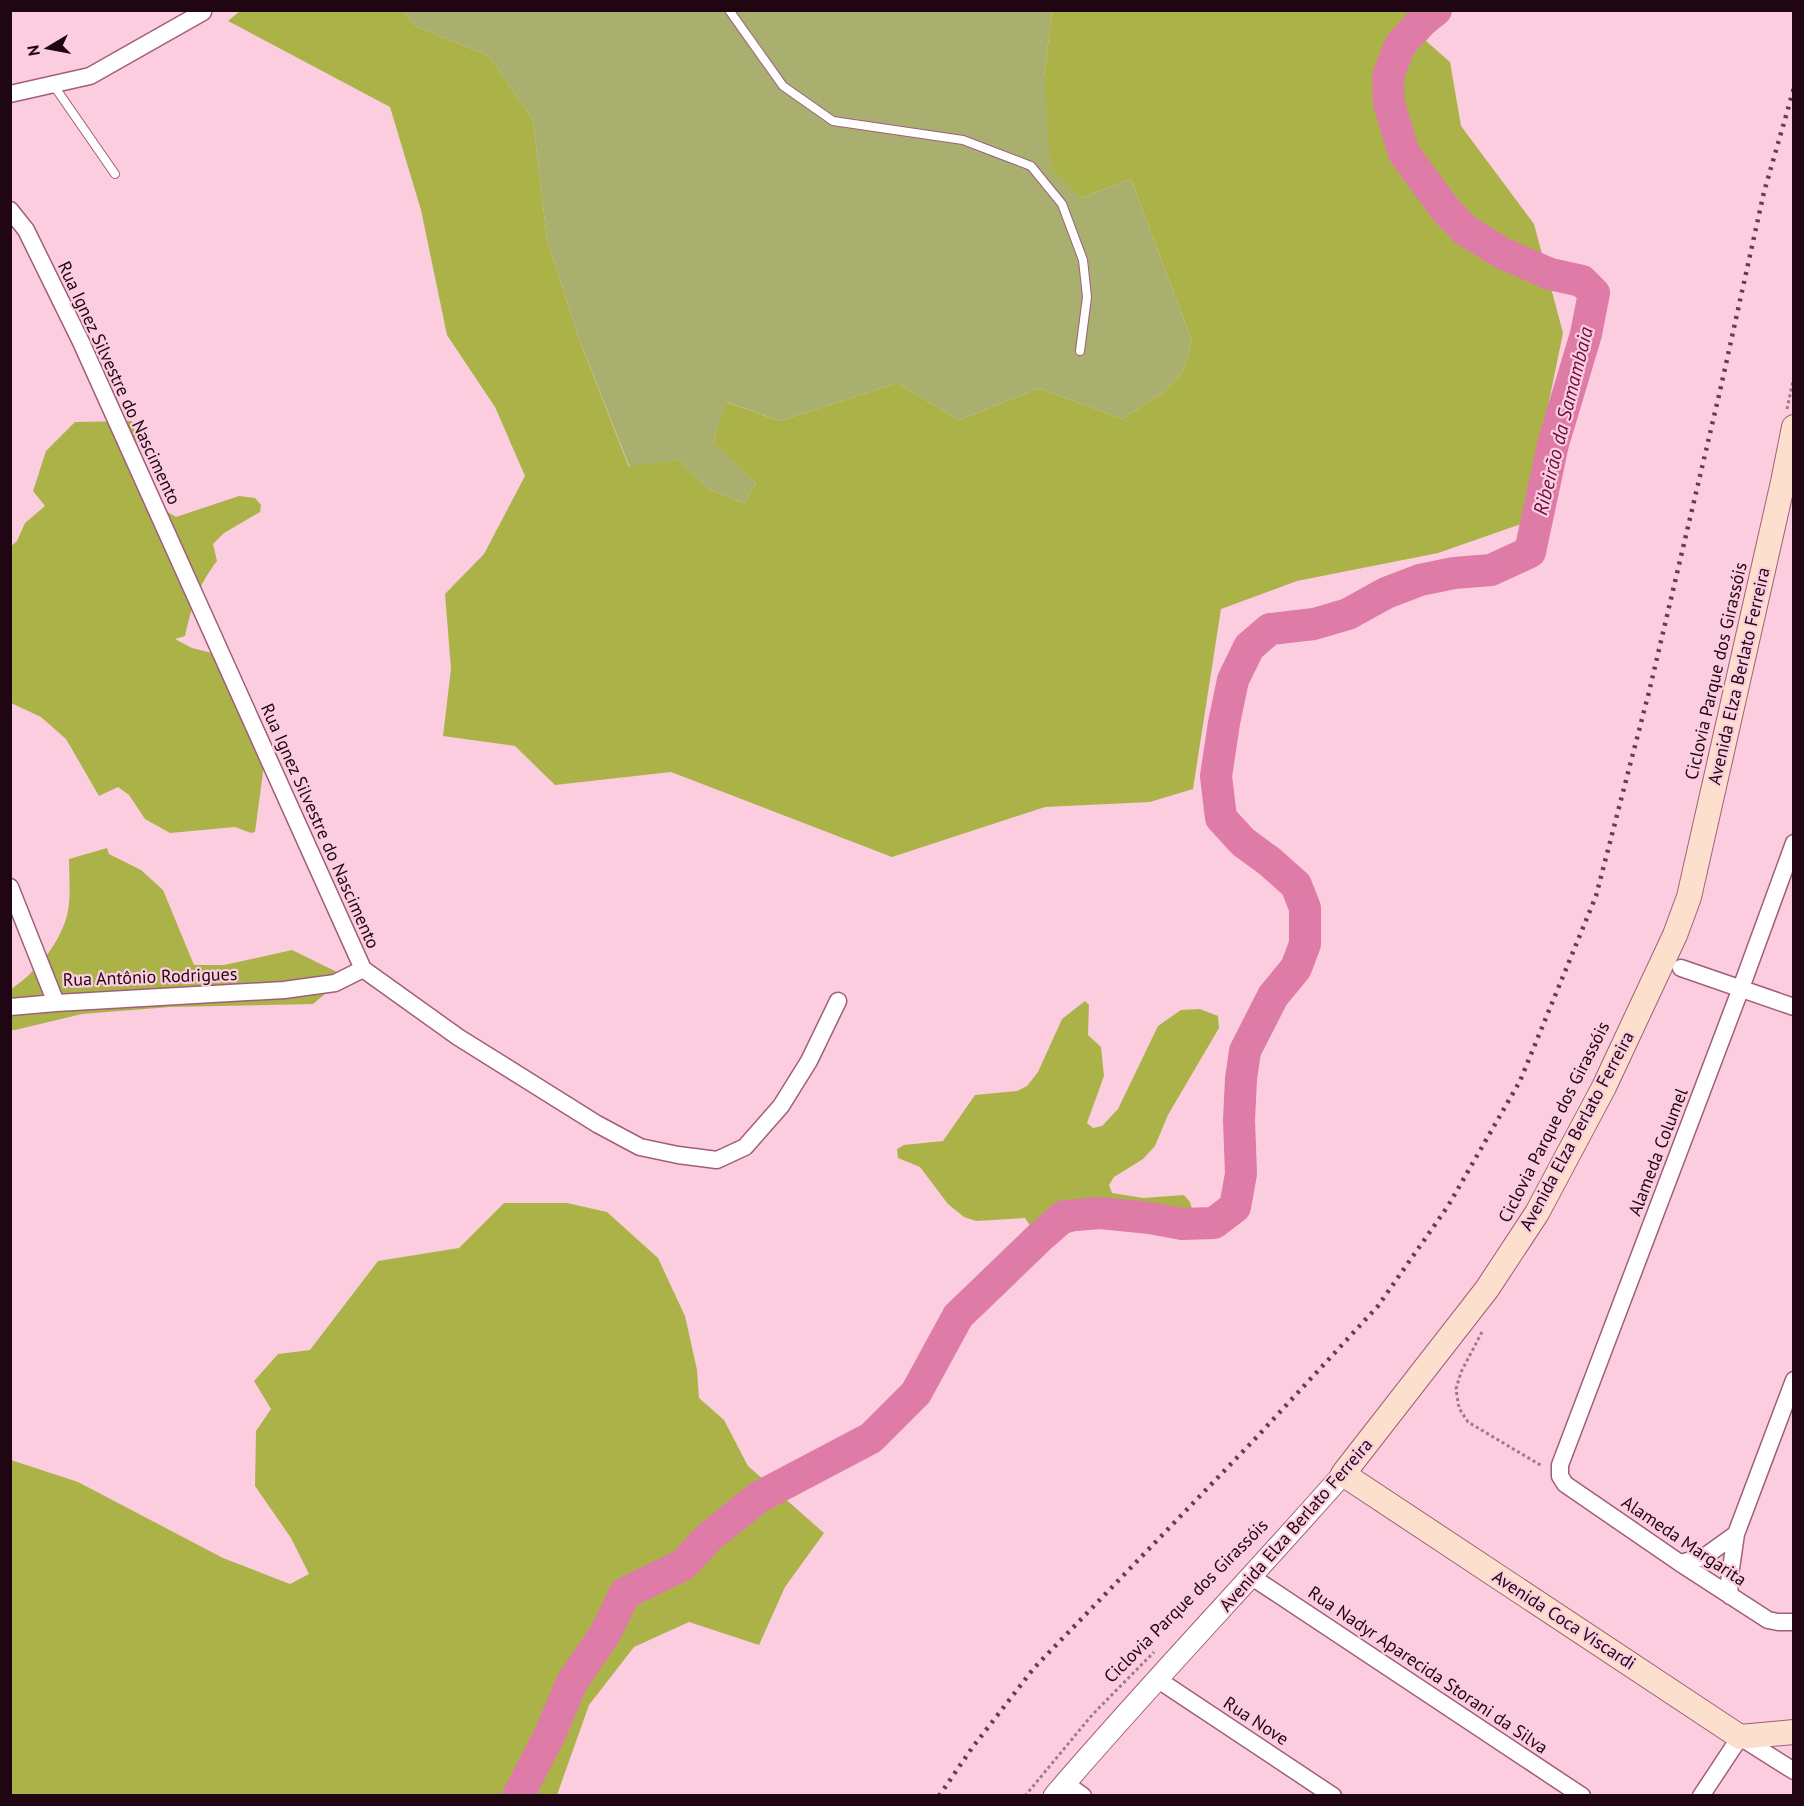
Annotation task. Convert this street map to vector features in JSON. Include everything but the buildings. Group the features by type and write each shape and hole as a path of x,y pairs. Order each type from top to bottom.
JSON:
{"main road":[{"name":"Avenida Elza Berlato Ferreira","path":"1343,1474 1486,1289 1537,1213 1604,1087 1675,935 1689,897 1783,482 1790,419"},
{"name":"Avenida Coca Viscardi","path":"1343,1474 1740,1737"},
{"path":"1740,1737 1794,1732"}],"street":[{"path":"10,94 90,76 203,12"},
{"name":"Rua Ignez Silvestre do Nascimento","path":"10,210 26,230 81,342 363,969 458,1036 622,1138 640,1147 717,1160 745,1147 781,1106 809,1061 838,1001"},
{"name":"Alameda Columel","path":"1560,1476 1560,1466 1794,843"},
{"name":"Rua Antônio Rodrigues","path":"10,887 56,1003 284,990 335,983 363,969"},
{"path":"1681,968 1794,1007"},
{"path":"10,1007 56,1003"},
{"path":"1730,1596 1729,1582 1736,1534 1794,1380"},
{"name":"Avenida Elza Berlato Ferreira","path":"1059,1789 1343,1474"},
{"name":"Alameda Margarita","path":"1560,1476 1565,1484 1768,1620 1794,1622"},
{"path":"1680,1563 1704,1557 1736,1534"},
{"name":"Rua Nadyr Aparecida Storani da Silva","path":"1252,1577 1582,1796"},
{"name":"Rua Nove","path":"1157,1680 1333,1796"},
{"path":"1701,1796 1740,1737 1794,1771"},
{"path":"1059,1789 1083,1796"}],"lane":[{"path":"729,10 783,86 833,121 963,140 1031,166 1062,204 1083,260 1087,297 1080,351"},
{"path":"52,83 115,174"}],"path":[{"path":"1790,419 1794,376"},
{"path":"1486,1323 1461,1372 1456,1389 1459,1408 1468,1422 1560,1476"},
{"name":"Ciclovia Parque dos Girassóis","path":"1025,1796 1092,1715 1156,1650"}],"green space":[{"path":"240,11 403,11 416,26 489,56 533,120 547,239 579,339 629,467 678,459 709,489 744,503 756,483 713,443 726,402 780,421 897,383 959,420 1039,388 1122,419 1165,391 1182,373 1192,341 1131,179 1081,198 1051,170 1044,78 1052,11 1452,11 1426,41 1450,62 1461,126 1534,224 1563,333 1524,523 1438,553 1297,581 1221,609 1193,789 1150,802 1045,807 892,857 671,772 555,785 515,746 443,736 451,669 445,594 484,554 525,476 495,407 447,335 421,210 390,107 228,21"},
{"path":"403,11 1052,11 1044,78 1081,198 1131,179 1192,341 1182,373 1165,391 1122,419 1039,388 959,420 897,383 780,421 727,402 713,442 756,483 744,503 709,489 678,459 630,468 579,339 547,239 533,120 489,56 416,26"},
{"path":"132,421 146,484 156,504 163,509 176,517 239,496 255,498 261,505 260,512 224,533 213,544 217,561 196,596 185,636 175,639 192,648 216,654 264,765 255,832 251,833 235,827 170,833 145,819 129,795 118,787 99,796 66,739 41,717 11,703 11,546 17,541 25,523 45,506 33,491 46,451 75,422"},
{"path":"107,848 109,854 141,870 163,890 194,965 224,965 292,950 337,972 330,990 313,1004 170,1007 82,1014 11,1030 11,989 30,974 47,955 65,922 69,898 69,859"},
{"path":"1085,1001 1089,1005 1088,1035 1101,1047 1104,1076 1087,1123 1093,1128 1102,1126 1118,1109 1158,1026 1181,1010 1200,1009 1218,1016 1219,1028 1168,1115 1155,1146 1143,1159 1114,1177 1109,1185 1112,1193 1143,1198 1184,1195 1190,1202 1193,1213 1176,1221 1108,1220 1054,1238 1043,1239 1036,1235 1025,1218 976,1221 964,1217 948,1204 920,1167 898,1158 897,1149 904,1145 943,1141 975,1095 1017,1091 1027,1086 1038,1072 1062,1019"},
{"path":"504,1203 567,1203 607,1212 658,1258 685,1316 697,1370 699,1398 724,1420 748,1466 824,1533 785,1587 759,1645 689,1622 634,1647 589,1705 557,1795 11,1795 11,1460 78,1482 223,1558 290,1584 309,1574 291,1538 255,1486 256,1431 271,1409 254,1381 278,1354 310,1350 378,1261 459,1248"}],"waterway":[{"name":"Ribeirão da Samambaia","path":"518,1796 550,1734 572,1682 605,1634 625,1593 683,1565 709,1537 759,1497 871,1438 916,1393 958,1316 1064,1216 1100,1213 1182,1224 1214,1223 1235,1207 1241,1174 1239,1120 1245,1051 1273,996 1296,968 1305,944 1305,908 1296,885 1243,842 1221,818 1216,776 1233,680 1249,647 1270,629 1314,624 1348,614 1386,593 1420,580 1454,573 1491,570 1530,552 1553,444 1586,334 1594,293 1582,281 1550,274 1502,253 1465,230 1445,209 1404,153 1389,104 1388,76 1400,45 1421,22 1436,10"}],"railway":[{"path":"939,1796 972,1748 1034,1668 1254,1440 1378,1306 1448,1206 1520,1081 1596,896 1649,692 1764,192 1794,88"}]}
